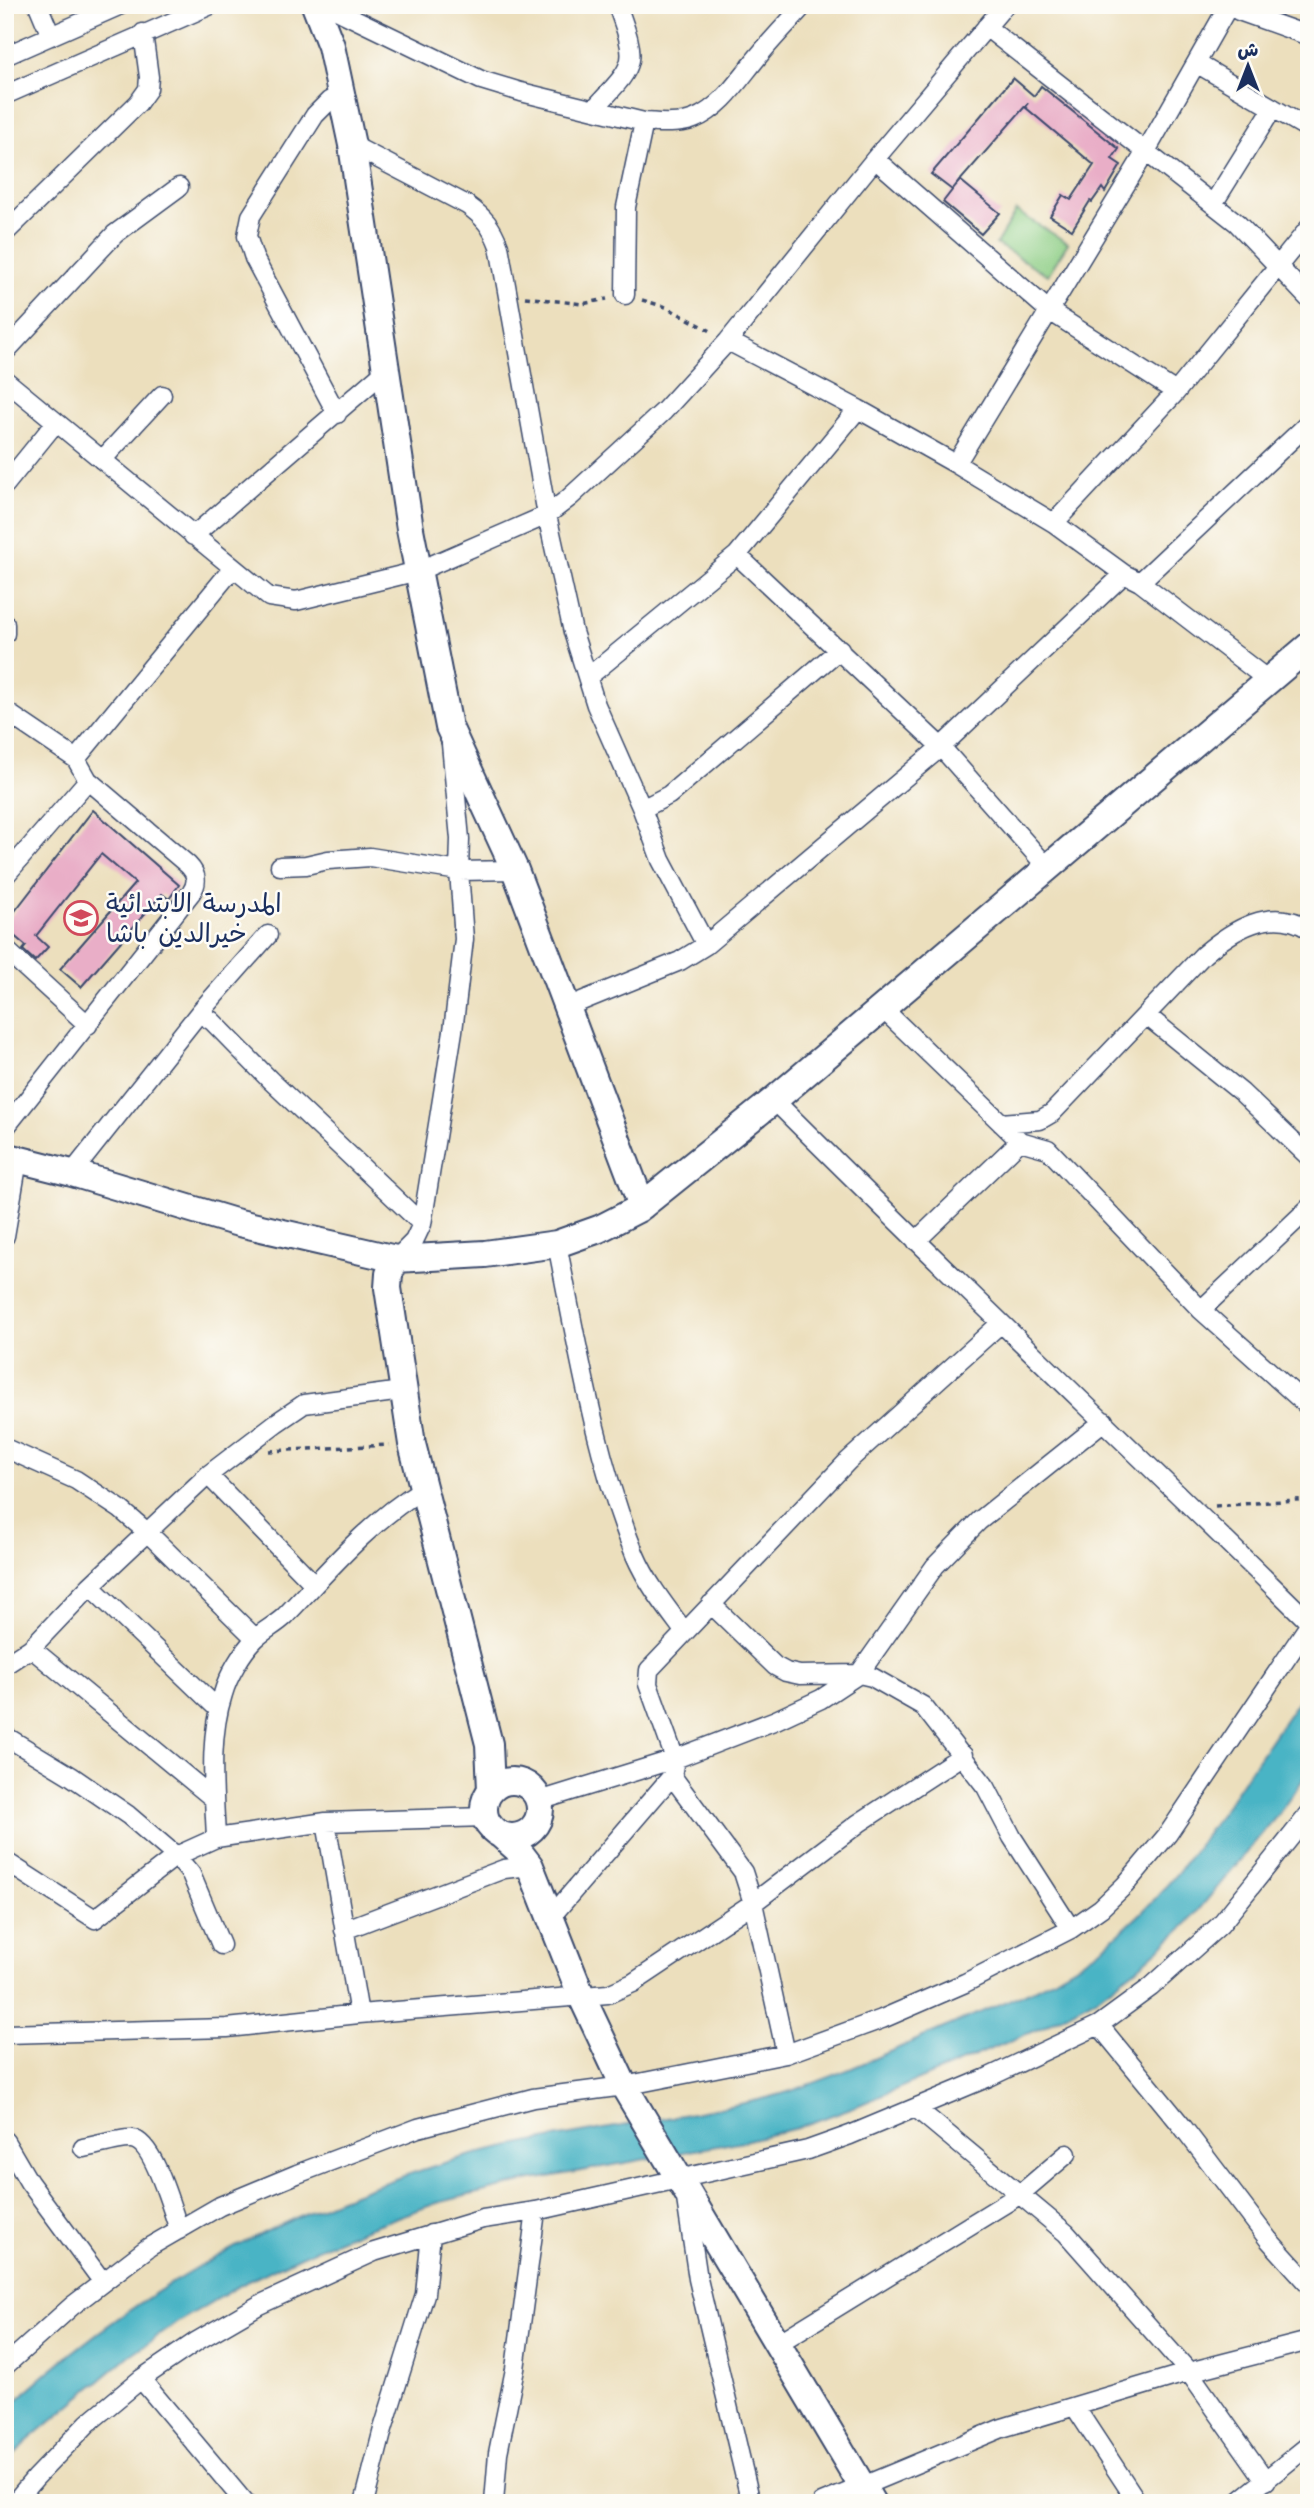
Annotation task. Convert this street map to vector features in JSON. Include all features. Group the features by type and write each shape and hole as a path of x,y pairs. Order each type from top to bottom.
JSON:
{"street":[{"path":"38,5 51,36"},
{"path":"5,56 121,5"},
{"path":"5,95 211,5"},
{"path":"315,5 331,46 352,145 418,571 449,727 460,839 459,871 464,939 453,1031 422,1224 414,1241 396,1259 389,1274 388,1288 412,1444 489,1744 491,1790 484,1807 493,1826 530,1866 581,1995 624,2086 867,2494"},
{"path":"326,5 481,80 644,122 691,121 708,112 728,94 804,5"},
{"path":"594,109 622,78 630,64 631,43 617,5"},
{"path":"5,380 269,597 296,601 418,571 547,515 607,466 664,411 728,341 874,159 1005,5"},
{"path":"956,464 1145,153 1229,5 1309,36"},
{"path":"986,27 1237,223 1309,299"},
{"path":"5,233 138,103 148,89 143,33"},
{"path":"1196,63 1309,129"},
{"path":"337,414 259,268 247,236 251,216 315,115 329,101 342,94"},
{"path":"1213,204 1273,108"},
{"path":"625,295 626,207 644,122"},
{"path":"352,145 467,205 481,214 492,227 499,246 547,515 573,632 596,705 642,809 661,860 706,946"},
{"path":"874,159 1048,310 1176,392"},
{"path":"5,352 115,234 178,187"},
{"path":"1054,523 1176,392 1309,228"},
{"path":"728,341 858,409 1054,523 1268,680"},
{"path":"193,536 387,369"},
{"path":"102,460 162,395"},
{"path":"588,677 737,555 858,409"},
{"path":"5,485 56,422"},
{"path":"567,1007 680,961 706,946 941,747 1309,423"},
{"path":"737,555 840,649 941,747 1048,868"},
{"path":"76,759 233,568"},
{"path":"5,624 5,634"},
{"path":"5,1236 12,1158 72,1173 235,1222 396,1259 485,1254 557,1244 599,1229 642,1206 774,1100 1309,646"},
{"path":"642,809 669,795 840,649"},
{"path":"5,710 76,759 88,780 188,865 196,882 191,894 5,1128"},
{"path":"449,727 514,870 642,1206"},
{"path":"5,876 88,780"},
{"path":"280,866 370,857 459,871 514,870"},
{"path":"1001,1123 1040,1120 1052,1113 1202,955 1221,939 1246,925 1270,918 1290,921 1309,929"},
{"path":"72,1173 198,1013 268,935"},
{"path":"5,949 88,1025"},
{"path":"883,1009 1020,1141 1048,1149 1201,1310 1309,1407"},
{"path":"198,1013 212,1021 270,1080 422,1224"},
{"path":"1146,1015 1242,1093 1309,1157"},
{"path":"5,2367 102,2281 149,2247 220,2206 297,2174 418,2128 533,2098 624,2086 786,2054 882,2019 965,1983 1071,1929 1101,1908 1125,1885 1168,1834 1309,1623 1104,1421 915,1241 774,1100"},
{"path":"915,1241 1020,1141"},
{"path":"1201,1310 1309,1208"},
{"path":"557,1244 583,1373 610,1481 636,1556 664,1605 684,1631"},
{"path":"786,2054 753,1903 743,1872 673,1768 648,1684 649,1670 848,1461 1001,1323"},
{"path":"5,1665 31,1648 146,1531 208,1475 304,1405 402,1391"},
{"path":"5,1861 95,1919 176,1856 216,1838 326,1822 493,1826 516,1837 524,1834 538,1812 673,1768 821,1699 859,1674 935,1566 956,1544 979,1521 1104,1421"},
{"path":"5,1448 76,1480 120,1509 255,1638"},
{"path":"208,1475 314,1584"},
{"path":"216,1838 213,1743 223,1691 233,1670 255,1638 283,1618 314,1584 391,1511 423,1489"},
{"path":"90,1586 219,1709"},
{"path":"711,1604 775,1666 786,1672 800,1675 859,1674 872,1677 923,1706 986,1787 1012,1837 1071,1929"},
{"path":"31,1648 214,1799"},
{"path":"5,1737 71,1776 128,1815 176,1856 191,1874 221,1945"},
{"path":"489,1744 517,1781 531,1788 538,1812 530,1866"},
{"path":"5,2034 227,2028 359,2014 608,1994 634,1983 753,1903 859,1823 962,1755"},
{"path":"550,1917 673,1768"},
{"path":"491,1790 508,1781 517,1781"},
{"path":"14,2503 35,2477 88,2423 141,2379 197,2341 259,2305 374,2252 483,2219 536,2211 677,2176 807,2150 989,2077 1099,2025 1151,1987 1220,1925 1309,1814"},
{"path":"326,1822 359,2014"},
{"path":"345,1930 504,1869 530,1866"},
{"path":"1099,2025 1182,2126 1268,2239 1309,2284"},
{"path":"916,2108 1066,2233 1189,2372 1266,2481"},
{"path":"83,2148 132,2139 143,2145 152,2158 179,2230"},
{"path":"5,2141 29,2182 102,2281"},
{"path":"778,2344 1019,2195 1067,2154"},
{"path":"677,2176 751,2503"},
{"path":"494,2503 498,2453 515,2370 536,2211"},
{"path":"364,2503 383,2428 425,2294 431,2234"},
{"path":"822,2503 867,2494 1002,2428 1189,2372 1309,2341"},
{"path":"141,2379 245,2503"},
{"path":"1074,2407 1138,2503"},
{"path":"1237,2503 1309,2445"}],"path":[{"path":"235,1453 412,1444"},
{"path":"1192,1507 1309,1499"}],"green space":[{"path":"1016,211 1068,243 1048,275 996,244"}],"water":[{"path":"1309,1685 1309,1771 1280,1812 1186,1925 1143,1963 1098,1997 1043,2027 859,2105 797,2128 744,2141 527,2181 437,2203 300,2256 237,2287 178,2322 129,2356 25,2443 5,2465 5,2411 46,2374 134,2307 228,2251 278,2226 380,2184 464,2157 735,2105 788,2092 851,2069 1032,1990 1069,1970 1104,1946 1158,1896 1215,1821"}],"building":[{"path":"1013,78 1034,96 1041,86 1119,149 1112,159 1121,165 1105,192 1102,188 1092,202 1090,201 1072,230 1050,216 1063,195 1071,200 1094,165 1025,107 1028,103 952,190 931,174"},
{"path":"960,180 1000,213 981,234 943,202"},
{"path":"93,810 179,885 169,899 162,894 81,987 60,969 135,883 101,854 36,936 48,947 35,961 23,950 26,946 5,928 5,924"}],"place":[{"name":"المدرسة الابتدائية خيرالدين باشا","path":"81,918"}]}
